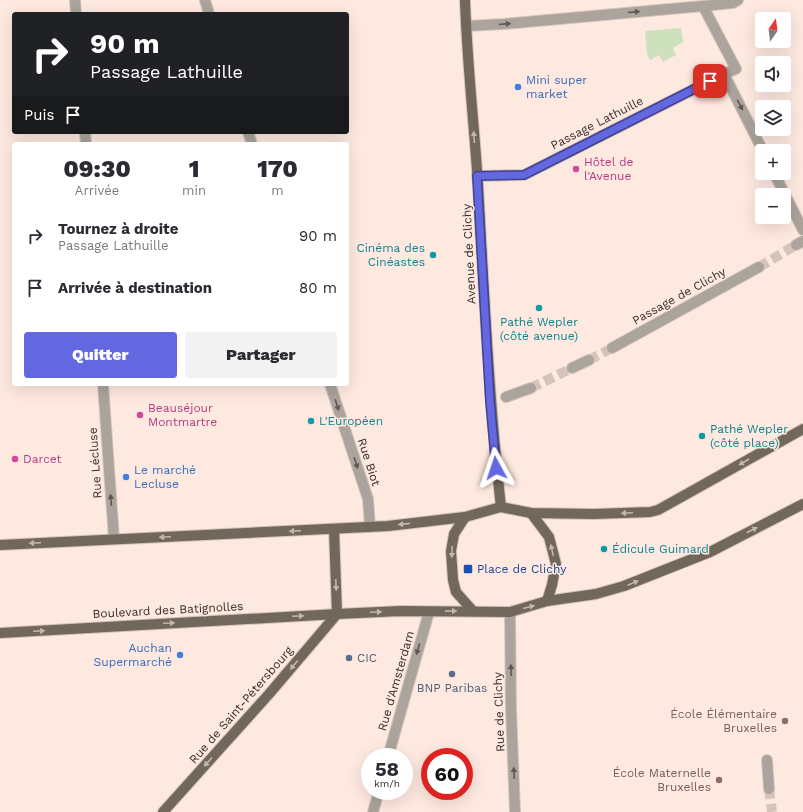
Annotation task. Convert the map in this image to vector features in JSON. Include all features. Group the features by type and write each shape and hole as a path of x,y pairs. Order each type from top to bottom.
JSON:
{"main road":[{"name":"Avenue de Clichy","path":"465,0 490,401 501,507"},
{"path":"0,545 409,524 465,517 501,507 531,514 650,512 658,510 803,429"},
{"path":"334,529 337,614 473,611 510,612 547,601 596,594 624,586 710,552 802,507"},
{"path":"531,514 549,537 556,564 547,601"},
{"path":"465,517 454,534 451,551 453,580 456,592 473,611"},
{"name":"Boulevard des Batignolles","path":"0,633 337,614"},
{"name":"Rue de Saint-Pétersbourg","path":"163,812 269,694 337,614"}],"street":[{"path":"75,0 76,12"},
{"path":"205,0 209,12"},
{"path":"466,26 504,24 703,6 733,3 738,0"},
{"name":"Passage Lathuille","path":"477,176 524,175 736,69 703,6"},
{"path":"724,74 759,144"},
{"path":"778,180 803,230"},
{"name":"Passage de Clichy","path":"612,348 758,267"},
{"path":"572,368 589,360"},
{"name":"Rue Lécluse","path":"103,386 114,539"},
{"name":"Rue Biot","path":"331,386 368,499 370,526"},
{"path":"506,397 531,388"},
{"name":"Rue d'Amsterdam","path":"391,748 429,612"},
{"name":"Rue de Clichy","path":"510,612 511,702 515,812"},
{"path":"768,760 769,789"},
{"path":"373,812 376,800"}],"green space":[{"path":"681,28 683,42 673,48 676,55 663,62 659,55 650,60 647,54 645,31"}],"tunnel":[{"path":"759,267 796,245"},
{"path":"589,360 612,348"},
{"path":"531,388 572,368"},
{"path":"769,789 772,812"}],"place":[{"name":"Mini super market","path":"518,87"},
{"name":"Hôtel de l'Avenue","path":"576,169"},
{"name":"Cinéma des Cinéastes","path":"433,255"},
{"name":"Pathé Wepler (côté avenue)","path":"539,308"},
{"name":"Beauséjour Montmartre","path":"140,415"},
{"name":"L'Européen","path":"311,421"},
{"name":"Pathé Wepler (côté place)","path":"702,436"},
{"name":"Darcet","path":"15,459"},
{"name":"Le marché Lecluse","path":"126,477"},
{"name":"Édicule Guimard","path":"604,549"},
{"name":"Place de Clichy","path":"468,569"},
{"name":"Auchan Supermarché","path":"180,655"},
{"name":"CIC","path":"349,658"},
{"name":"BNP Paribas","path":"452,674"},
{"name":"École Élémentaire Bruxelles","path":"785,721"},
{"name":"École Maternelle Bruxelles","path":"719,780"}],"route":[{"path":"496,468 490,401 477,176 524,175 710,81"}]}
